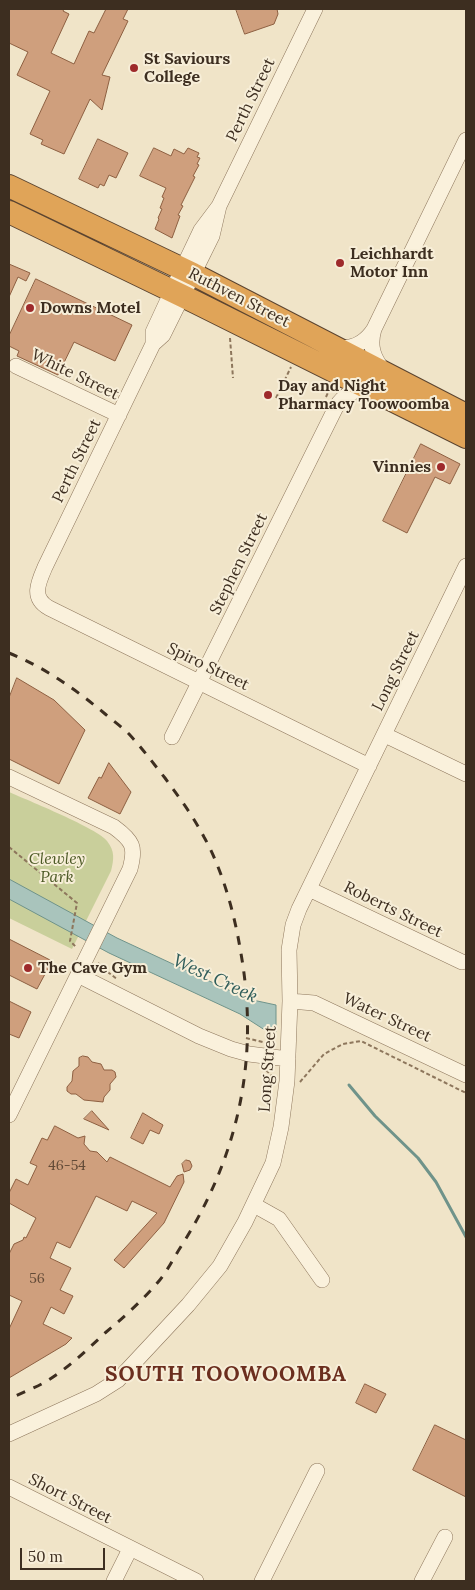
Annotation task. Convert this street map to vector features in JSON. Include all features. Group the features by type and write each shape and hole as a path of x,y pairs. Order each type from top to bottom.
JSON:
{"highway":[{"name":"Ruthven Street","path":"9,186 188,272 466,415"},
{"name":"Ruthven Street","path":"9,212 177,293 466,437"}],"street":[{"name":"Perth Street","path":"37,594 38,584 45,567 153,344 163,335 177,293 188,272 201,230 219,206 315,9"},
{"path":"333,346 346,348 359,344 374,329 466,140"},
{"path":"374,329 372,351 386,374"},
{"name":"White Street","path":"16,366 119,415"},
{"name":"Stephen Street","path":"172,737 336,407 339,398 339,388 338,382 331,371"},
{"name":"Stephen Street","path":"336,407 350,393 369,389"},
{"name":"Long Street","path":"9,1434 96,1394 118,1380 182,1312 220,1266 254,1206 273,1163 281,1127 287,1081 290,950 293,924 369,766 463,583 466,566"},
{"name":"Spiro Street","path":"37,594 41,602 49,608 369,766"},
{"path":"385,735 466,774"},
{"path":"9,777 114,827 125,835 132,845 133,858 130,870 9,1116"},
{"name":"Roberts Street","path":"309,888 462,962"},
{"path":"78,975 199,1036 231,1049 249,1054 288,1059"},
{"name":"Water Street","path":"290,1001 314,1003 466,1075"},
{"path":"254,1206 279,1219 322,1280"},
{"path":"262,1581 317,1471"},
{"name":"Short Street","path":"9,1487 196,1581"},
{"path":"422,1581 445,1537"},
{"path":"114,1581 130,1549"}],"path":[{"path":"230,333 233,378"},
{"path":"276,398 293,363"},
{"path":"9,847 77,902 77,911 70,941 89,953 118,980"},
{"path":"242,1038 268,1042"},
{"path":"301,1082 324,1054 343,1044 361,1041 466,1093"},
{"path":"265,1065 266,1070 278,1080"}],"green space":[{"name":"Clewley Park","path":"9,792 91,829 107,841 113,852 111,871 72,949 9,918"}],"water":[{"path":"9,879 117,938 248,999 276,1005 276,1032 271,1034 240,1014 109,953 9,899"}],"building":[{"path":"9,9 64,9 63,11 69,14 51,53 74,64 89,31 94,33 106,9 128,9 123,19 128,21 102,75 110,77 102,110 90,99 64,154 41,144 43,140 30,134 50,91 17,75 28,52 9,43"},
{"path":"236,9 277,9 278,14 274,24 245,34"},
{"path":"98,139 128,153 116,178 109,175 104,186 100,184 98,188 79,179"},
{"path":"154,148 171,156 174,149 184,154 188,148 199,153 197,157 200,158 197,164 199,165 193,176 195,177 181,205 183,206 178,215 180,216 172,238 155,229 162,209 160,208 164,198 162,197 166,188 140,176"},
{"name":"Downs Motel","path":"9,264 30,273 26,281 18,277 9,297"},
{"path":"36,279 132,325 115,361 74,342 58,375 17,356 19,351 9,346 9,336"},
{"path":"421,444 460,464 450,484 435,477 407,533 383,521"},
{"path":"17,678 54,700 85,730 59,784 9,759 9,698"},
{"path":"109,763 131,792 120,814 88,798"},
{"name":"The Cave Gym","path":"9,939 52,961 37,989 9,975"},
{"path":"9,1001 31,1012 19,1038 9,1034"},
{"path":"83,1056 88,1057 92,1062 101,1064 104,1070 115,1072 116,1077 110,1084 110,1090 104,1097 103,1102 84,1100 76,1094 71,1094 67,1091 67,1087 72,1081 73,1071 79,1066 79,1058"},
{"path":"92,1111 109,1130 84,1119"},
{"path":"143,1113 163,1125 159,1134 150,1130 143,1144 131,1138"},
{"path":"55,1126 78,1138 85,1136 84,1144 90,1151 97,1152 107,1162 110,1157 170,1187 177,1176 183,1174 184,1182 164,1223 124,1268 114,1260 157,1213 132,1201 127,1211 96,1196 70,1248 57,1242 50,1258 71,1268 60,1290 73,1296 64,1314 51,1307 43,1324 72,1338 66,1344 9,1378 9,1329 22,1301 9,1295 9,1254 14,1244 23,1240 24,1237 26,1238 36,1218 9,1203 9,1193 16,1179 28,1185 37,1166 30,1163 42,1138 47,1140"},
{"path":"186,1160 190,1161 192,1166 190,1170 184,1172 182,1164"},
{"path":"365,1384 386,1394 376,1413 356,1403"},
{"path":"435,1425 466,1440 466,1497 413,1470"}],"waterway":[{"name":"West Creek","path":"349,1085 375,1116 418,1158 436,1182 466,1237"}],"railway":[{"path":"9,653 59,679 126,731 165,778 191,814 210,849 231,905 246,988 248,1027 246,1065 231,1139 218,1175 202,1210 165,1272 153,1288 133,1308 70,1365 47,1381 9,1399"}],"place":[{"name":"St Saviours College","path":"134,68"},
{"name":"Leichhardt Motor Inn","path":"340,263"},
{"name":"Downs Motel","path":"30,308"},
{"name":"Day and Night Pharmacy Toowoomba","path":"268,395"},
{"name":"Vinnies","path":"441,467"},
{"name":"The Cave Gym","path":"28,968"}],"district":[{"name":"SOUTH TOOWOOMBA","path":"226,1375"}]}
